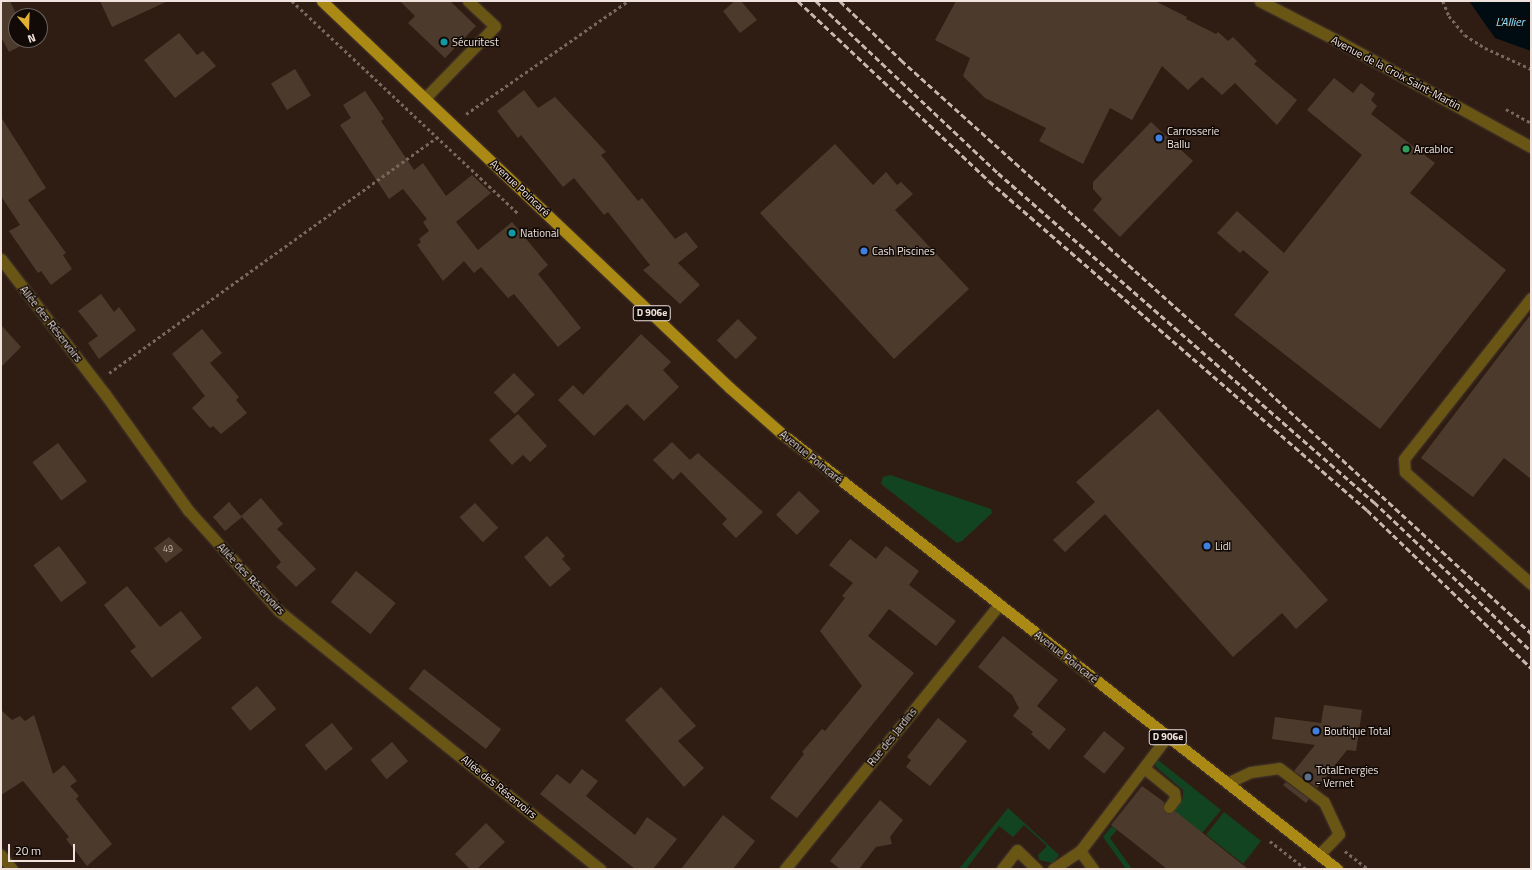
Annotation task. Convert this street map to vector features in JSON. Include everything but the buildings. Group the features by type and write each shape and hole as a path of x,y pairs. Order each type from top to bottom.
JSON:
{"main road":[{"name":"Avenue Poincaré","path":"322,1 730,388 841,482 1337,869"}],"street":[{"path":"425,98 495,26 468,1"},
{"name":"Avenue de la Croix Saint-Martin","path":"1260,1 1347,45 1531,148"},
{"name":"Allée des Réservoirs","path":"1,259 96,383 188,510 279,611 600,869"},
{"path":"1531,298 1404,459 1405,472 1531,584"},
{"name":"Rue des Jardins","path":"785,869 999,605"},
{"path":"1053,869 1080,851 1167,737"},
{"path":"1144,768 1174,792 1175,799 1169,807"},
{"path":"1227,783 1251,772 1279,768 1324,802 1339,834 1319,855"},
{"path":"1002,869 1018,850 1038,869"},
{"path":"1080,851 1093,869"},
{"path":"1,855 12,869"}],"path":[{"path":"96,383 438,138 450,122 470,112 628,1"},
{"path":"1442,1 1449,16 1465,35 1485,48 1531,69"},
{"path":"1506,109 1531,123"},
{"path":"1332,841 1368,869"}],"green space":[{"path":"890,475 991,509 992,513 962,541 957,543 881,484 883,477"},
{"path":"1158,760 1221,810 1202,833 1174,811 1183,798 1183,790 1156,767 1155,763"},
{"path":"1008,808 1059,855 1053,863 1039,860 1038,855 1047,846 1024,825 1013,837 999,826 966,869 959,869"},
{"path":"1224,812 1261,841 1243,864 1206,835"},
{"path":"1112,826 1117,830 1110,838 1132,869 1126,869 1103,837"}],"water":[{"name":"L'Allier","path":"1469,1 1531,1 1531,51 1495,38"}],"railway":[{"path":"798,1 989,181 1367,510 1531,668"},
{"path":"816,1 998,173 1374,502 1531,651"},
{"path":"840,1 901,60 1236,362 1531,633"}],"place":[{"name":"Sécuritest","path":"444,42"},
{"name":"Carrosserie Ballu","path":"1159,138"},
{"name":"Arcabloc","path":"1406,149"},
{"name":"National","path":"512,233"},
{"name":"Cash Piscines","path":"864,251"},
{"name":"Lidl","path":"1207,546"},
{"name":"Boutique Total","path":"1316,731"},
{"name":"TotalEnergies - Vernet","path":"1308,777"}]}
